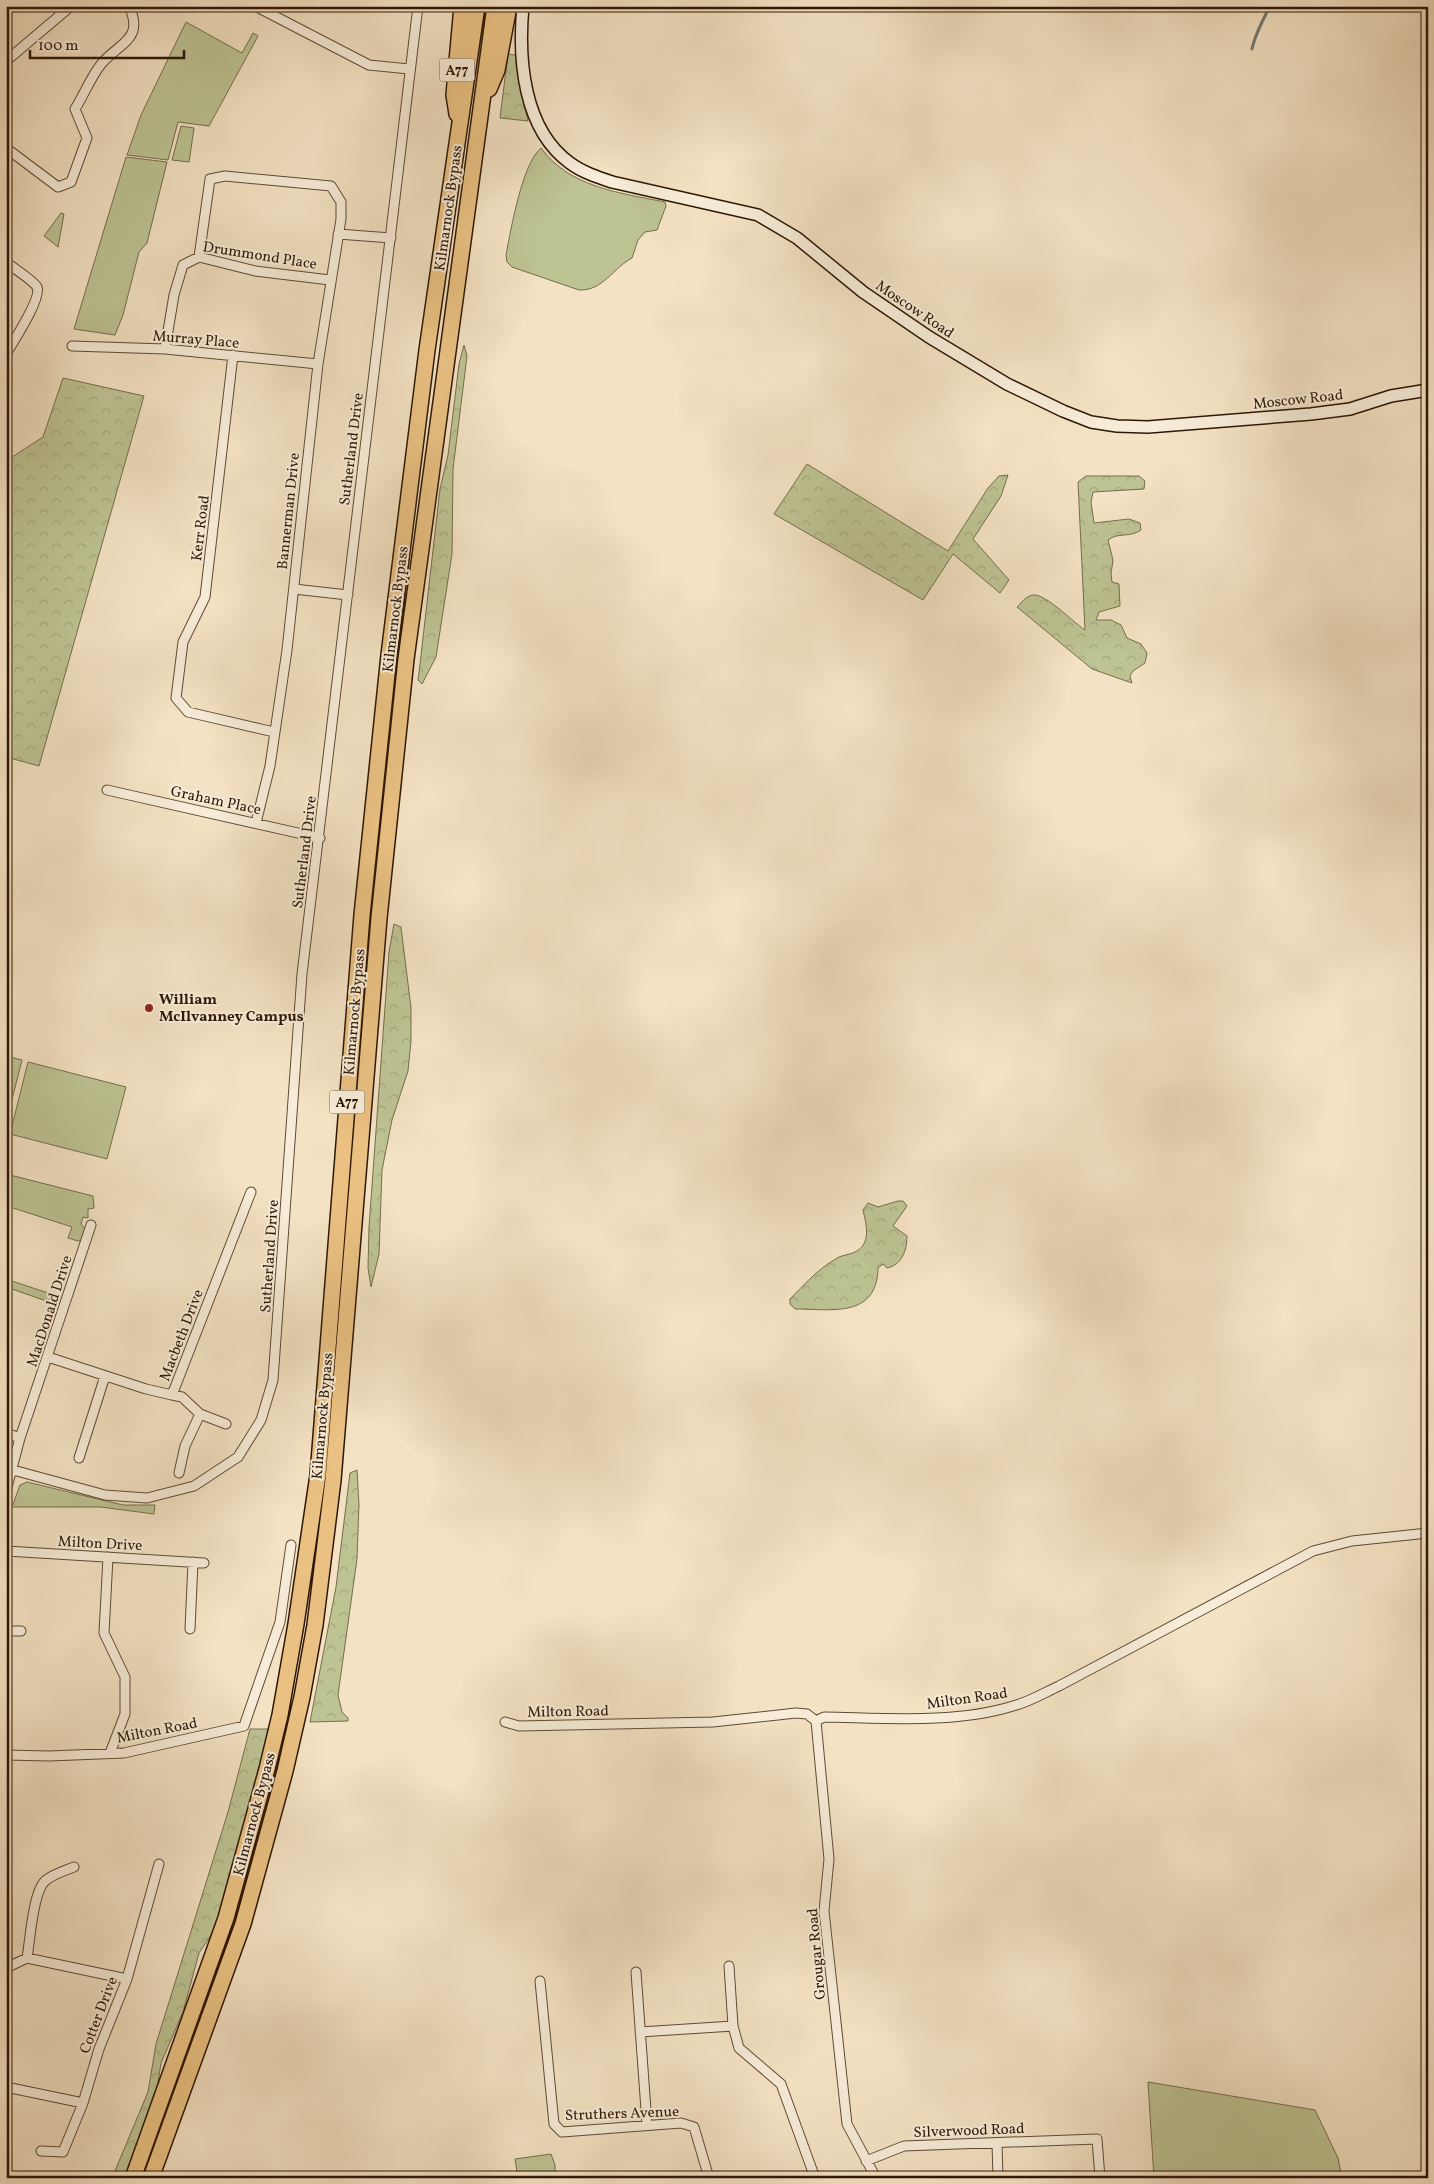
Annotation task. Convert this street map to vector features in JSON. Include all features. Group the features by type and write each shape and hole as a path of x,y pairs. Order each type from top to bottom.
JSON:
{"highway":[{"name":"A77","path":"459,133 454,95 462,6"},
{"name":"Kilmarnock Bypass","path":"133,2178 226,1918 280,1715 296,1624 318,1476 358,963 389,655 427,350 477,6"},
{"name":"Kilmarnock Bypass","path":"151,2178 243,1924 285,1771 302,1697 315,1625 333,1480 379,918 406,659 495,6"},
{"name":"A77","path":"481,107 497,70 509,6"}],"street":[{"path":"6,61 71,6"},
{"path":"6,148 58,187 71,182 87,138 76,109 102,62 130,41 135,19 129,6"},
{"path":"255,6 369,65 409,69"},
{"name":"Sutherland Drive","path":"13,1470 104,1495 147,1498 194,1486 238,1457 261,1420 273,1380 302,974 320,838 391,238 409,69 418,6"},
{"name":"Moscow Road","path":"523,6 522,54 524,76 531,105 542,131 568,162 612,182 758,215 797,238 857,287 908,324 998,379 1063,412 1091,422 1117,426 1178,425 1334,411 1391,396 1428,390"},
{"name":"Bannerman Drive","path":"199,257 210,179 225,176 331,186 340,202 338,234 318,364 294,589 270,766 256,823"},
{"path":"338,234 391,238"},
{"name":"Drummond Place","path":"165,349 174,295 182,265 199,257 255,271 330,280"},
{"path":"6,262 37,287 35,302 6,354"},
{"name":"Murray Place","path":"72,346 165,349 318,364"},
{"name":"Kerr Road","path":"234,355 205,597 182,642 176,698 188,712 274,732"},
{"path":"294,589 348,595"},
{"name":"Graham Place","path":"107,790 320,838"},
{"name":"Macbeth Drive","path":"48,1357 146,1389 172,1395 251,1192"},
{"name":"MacDonald Drive","path":"6,1491 20,1438 91,1225"},
{"path":"79,1458 105,1376"},
{"path":"172,1395 182,1397 200,1414 226,1424"},
{"path":"179,1473 185,1446 200,1414"},
{"path":"6,1433 20,1438"},
{"name":"Milton Road","path":"505,1722 519,1726 713,1722 796,1713 807,1714 816,1721 824,1717 938,1718 1016,1706 1059,1686 1313,1551 1352,1541 1428,1533"},
{"name":"Milton Road","path":"6,1755 49,1756 124,1753 244,1726 280,1622 291,1545"},
{"name":"Milton Drive","path":"6,1551 204,1563"},
{"path":"108,1557 104,1633 125,1677 125,1714 110,1753"},
{"path":"190,1629 193,1562"},
{"path":"6,1631 21,1631"},
{"name":"Grougar Road","path":"816,1721 829,1859 824,1911 847,2124 876,2178"},
{"name":"Cotter Drive","path":"41,2151 63,2152 82,2103 98,2049 127,1979 159,1864"},
{"path":"27,1958 38,1893 44,1882 58,1873 74,1867"},
{"path":"6,1968 27,1958 127,1979"},
{"path":"729,1966 733,2026 739,2048 781,2084 815,2178"},
{"path":"636,1972 647,2124"},
{"name":"Struthers Avenue","path":"540,1981 554,2124 562,2132 647,2124 681,2123 694,2127 709,2178"},
{"path":"640,2032 733,2026"},
{"path":"6,2087 82,2103"},
{"name":"Silverwood Road","path":"866,2161 904,2146 1097,2139 1100,2178"},
{"path":"997,2142 998,2178"}],"green space":[{"path":"186,22 242,53 253,33 258,36 209,126 178,122 168,160 127,155 141,115"},
{"path":"508,54 515,55 519,62 520,88 528,121 500,118"},
{"path":"181,126 194,128 189,162 172,160"},
{"path":"541,148 566,172 581,180 613,191 665,202 666,206 657,230 645,232 638,240 632,258 595,287 579,290 512,267 507,262 506,255 518,198 528,168 534,156"},
{"path":"126,157 167,162 147,243 139,252 123,315 115,335 74,329"},
{"path":"61,213 64,214 58,247 44,236"},
{"path":"464,345 467,356 453,469 452,554 436,657 422,684 418,680 440,489 448,455 459,364"},
{"path":"63,378 144,396 39,766 6,757 6,461 43,437"},
{"path":"807,464 948,551 988,488 999,476 1008,475 1001,496 973,539 1009,580 1000,593 953,554 923,600 774,514"},
{"path":"1086,476 1139,476 1145,481 1144,489 1093,492 1091,502 1094,523 1129,519 1140,523 1141,530 1133,534 1116,536 1108,540 1113,560 1112,582 1119,584 1120,606 1099,612 1096,620 1111,620 1121,625 1127,638 1141,644 1147,653 1145,663 1133,671 1130,676 1132,683 1092,669 1017,607 1028,597 1038,596 1052,603 1085,630 1078,482"},
{"path":"394,924 401,927 411,1008 411,1041 408,1071 392,1120 382,1170 379,1254 371,1287 368,1268 369,1227 389,952"},
{"path":"6,1056 22,1060 6,1123"},
{"path":"28,1062 126,1087 107,1159 10,1134"},
{"path":"6,1174 93,1196 94,1208 88,1209 88,1218 83,1217 81,1224 86,1230 84,1240 78,1241 68,1238 72,1227 7,1206 6,1208"},
{"path":"903,1201 907,1206 893,1226 907,1236 905,1251 896,1264 887,1268 883,1264 878,1268 876,1284 870,1296 861,1303 849,1308 823,1310 795,1309 790,1304 790,1299 822,1268 836,1258 853,1253 864,1244 866,1233 863,1210 868,1203 878,1207"},
{"path":"12,1281 51,1294 49,1302 9,1288"},
{"path":"357,1470 359,1505 357,1559 338,1695 342,1712 348,1718 348,1721 310,1722 336,1587 350,1473"},
{"path":"27,1482 123,1505 155,1505 154,1514 101,1507 12,1507 20,1485"},
{"path":"250,1729 271,1729 220,1922 199,1953 183,2012 161,2063 155,2102 128,2178 112,2178 148,2092 156,2044 228,1812"},
{"path":"1148,2082 1315,2110 1338,2158 1342,2178 1154,2178"},
{"path":"551,2154 555,2165 555,2178 518,2178 515,2159"}],"waterway":[{"path":"1252,49 1257,32 1270,6"}],"place":[{"name":"William McIlvanney Campus","path":"149,1008"}]}
